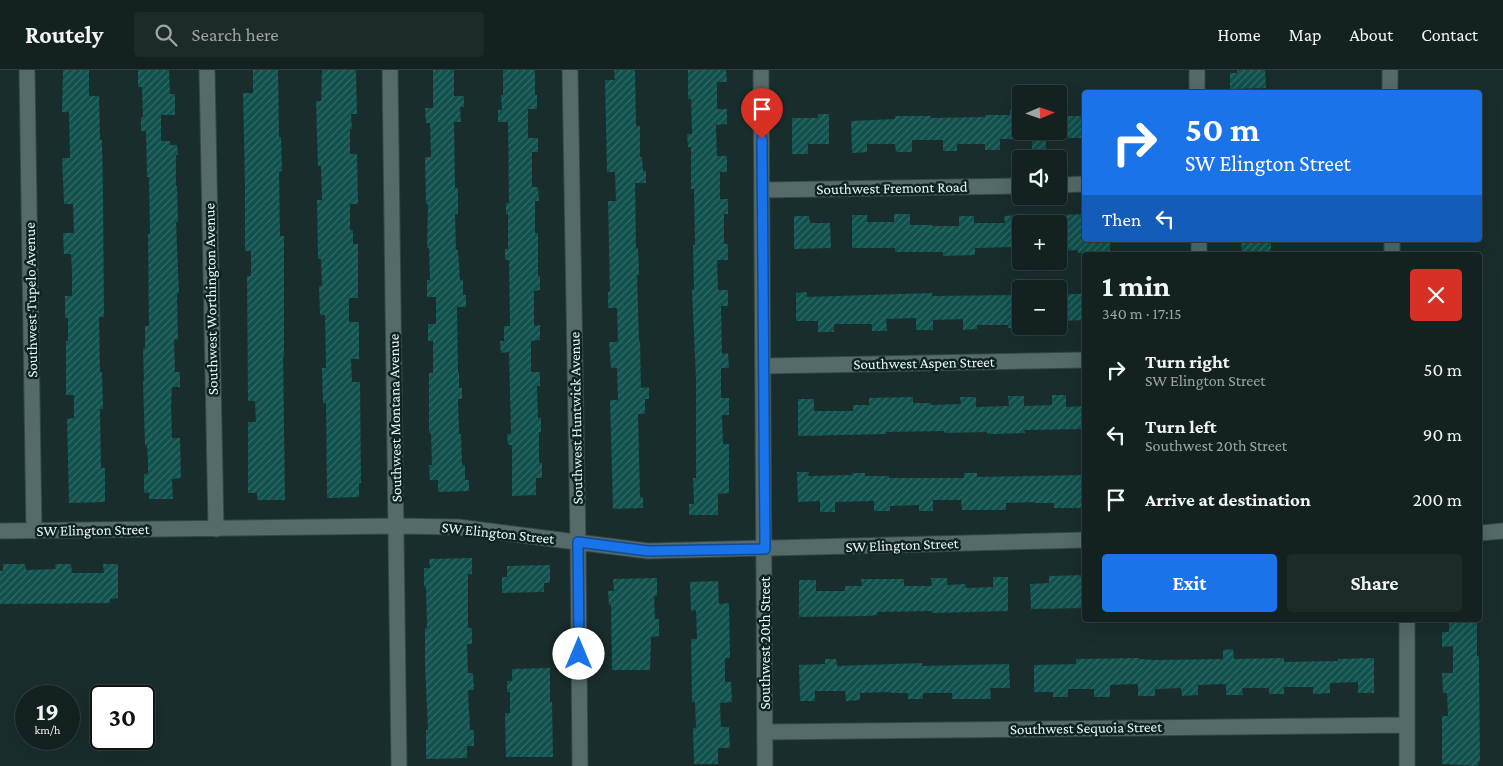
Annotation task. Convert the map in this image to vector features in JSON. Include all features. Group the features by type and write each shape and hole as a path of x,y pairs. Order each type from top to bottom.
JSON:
{"street":[{"name":"Southwest Tupelo Avenue","path":"27,70 34,531"},
{"name":"Southwest Worthington Avenue","path":"206,70 216,529"},
{"name":"Southwest Montana Avenue","path":"390,70 399,766"},
{"name":"Southwest Huntwick Avenue","path":"570,70 580,766"},
{"name":"Southwest 20th Street","path":"761,70 765,766"},
{"path":"1197,70 1198,90"},
{"path":"1390,70 1390,90"},
{"path":"1067,185 1082,184"},
{"name":"Southwest Fremont Road","path":"762,190 1012,186"},
{"name":"Southwest Aspen Street","path":"763,366 1082,360"},
{"name":"SW Elington Street","path":"0,531 396,526 458,527 648,551 1082,540"},
{"path":"1407,766 1408,622"},
{"name":"Southwest Sequoia Street","path":"765,732 1407,725"}],"building":[{"path":"63,70 89,70 89,96 99,96 100,140 102,140 104,317 99,317 103,409 100,409 101,468 105,468 105,502 69,503 67,419 74,418 74,395 66,395 68,318 65,318 65,296 72,296 72,272 71,254 64,254 63,233 74,233 73,204 64,204 62,158 70,158 69,112 62,112"},
{"path":"138,70 169,70 170,94 175,94 175,115 161,115 161,141 170,141 170,145 177,145 178,155 176,155 176,186 178,222 176,222 179,293 177,293 178,340 174,339 175,372 180,372 180,387 172,387 171,407 172,438 180,438 181,478 172,479 173,499 149,499 149,492 144,493 144,474 148,474 148,462 147,445 145,445 143,348 145,348 145,326 149,326 148,234 150,234 146,131 141,131 141,117 143,117 142,87 138,87"},
{"path":"253,70 278,70 279,137 281,137 282,171 279,172 280,236 284,236 285,500 257,500 257,493 248,493 248,422 256,422 255,401 248,401 247,276 251,276 251,251 245,251 243,93 253,93"},
{"path":"322,70 356,70 357,114 351,114 350,154 357,154 358,204 350,204 350,230 353,230 353,244 358,244 358,298 349,298 349,322 359,322 359,359 351,359 352,382 360,382 361,483 359,483 359,497 327,498 326,403 323,403 322,368 326,368 325,315 320,315 319,286 322,286 321,259 318,259 317,200 322,200 321,166 318,166 316,101 321,101"},
{"path":"433,70 454,70 454,96 464,96 464,107 460,107 461,122 454,122 455,188 458,188 458,214 455,214 456,250 458,250 460,280 463,280 463,295 466,295 466,307 457,307 458,372 459,388 462,388 462,399 458,399 459,434 461,434 462,465 465,465 465,480 469,480 469,491 438,492 438,480 430,480 429,465 432,465 431,433 429,433 429,373 433,373 433,341 428,341 428,324 436,324 436,297 427,297 427,280 430,280 429,248 427,248 428,204 426,204 425,157 431,157 430,123 426,123 425,108 433,108"},
{"path":"503,70 535,70 535,95 537,95 537,109 528,109 528,138 538,138 538,152 532,152 532,187 538,187 539,201 535,201 535,233 538,233 538,276 540,276 540,290 534,291 534,326 540,325 540,340 531,341 531,372 540,372 540,386 537,386 538,418 541,418 539,463 542,463 542,478 536,478 536,495 512,496 512,445 508,445 507,434 511,434 509,352 501,353 500,341 504,341 504,326 510,326 509,260 505,260 505,249 508,249 508,214 506,214 506,203 509,203 508,122 498,122 498,110 502,110"},
{"path":"614,70 635,70 636,126 640,126 640,157 642,157 643,171 646,171 646,183 635,183 641,388 649,387 649,399 645,399 645,414 638,414 640,497 643,497 643,508 613,509 610,400 618,400 617,368 611,368 609,342 618,342 617,308 608,308 608,292 610,292 608,201 616,201 615,172 607,172 605,80 615,80"},
{"path":"688,70 726,70 727,82 717,82 717,109 727,109 727,124 716,125 717,156 727,156 727,172 720,172 720,199 728,199 728,214 724,214 724,244 728,244 728,260 717,260 718,290 728,290 728,306 721,306 722,354 728,353 729,368 721,368 721,398 729,398 729,415 722,415 723,444 729,444 729,493 718,494 718,515 689,515 689,504 694,504 693,478 696,478 696,379 692,290 694,290 693,245 695,245 694,189 691,189 691,147 688,147 687,134 692,134 691,99 688,99"},
{"path":"1237,70 1265,70 1266,88 1230,89 1230,73 1237,73"},
{"path":"1010,110 1012,110 1012,139 1000,139 1000,150 985,150 985,144 957,144 957,151 943,151 943,140 912,140 912,152 896,152 895,144 867,144 867,152 852,153 851,121 895,119 895,116 931,116 931,118 1010,115"},
{"path":"818,114 829,114 829,144 808,144 808,154 792,154 792,118 818,118"},
{"path":"1068,116 1082,116 1082,138 1068,138"},
{"path":"1032,140 1046,140 1046,149 1032,149"},
{"path":"894,214 910,214 910,225 932,226 959,226 959,216 974,216 974,223 1005,223 1004,216 1012,216 1012,247 975,248 975,255 943,256 943,252 895,252 895,248 852,248 852,215 867,215 867,222 894,222"},
{"path":"1082,214 1082,242 1110,242 1110,252 1078,253 1078,250 1067,251 1067,215 1059,215"},
{"path":"794,216 809,216 810,223 830,223 831,248 794,249"},
{"path":"1241,242 1271,242 1271,252 1242,252"},
{"path":"807,292 807,297 932,293 932,296 1012,295 1012,328 1008,328 1008,325 977,325 977,329 963,330 963,319 933,320 933,330 916,330 916,318 886,319 887,331 872,331 872,324 834,324 834,332 818,332 818,321 796,321 796,293"},
{"path":"1067,294 1082,294 1082,320 1067,321"},
{"path":"1052,395 1066,395 1066,407 1082,406 1082,429 1024,430 1025,433 988,434 987,432 944,433 944,431 798,436 798,399 814,399 814,411 853,411 853,405 869,405 869,398 913,397 913,403 931,403 931,405 961,404 960,397 976,397 976,407 1009,406 1008,396 1024,396 1024,406 1052,405"},
{"path":"797,472 809,472 808,476 865,473 865,476 889,476 889,478 964,478 964,473 977,473 977,477 1082,475 1082,508 1054,508 1054,503 1035,502 1006,503 1006,510 962,510 961,500 933,500 933,511 919,511 919,505 890,506 890,511 874,511 874,501 835,502 835,512 820,512 820,501 798,502"},
{"path":"472,558 472,574 468,574 468,628 472,628 472,644 467,644 468,673 473,673 474,690 468,690 470,730 474,730 474,746 467,746 467,758 426,759 426,730 428,730 425,628 427,628 424,568 430,568 429,559"},
{"path":"3,564 25,564 26,570 56,569 55,564 71,564 72,573 104,573 103,564 118,564 118,598 110,599 110,603 0,604 0,571 3,571"},
{"path":"550,565 550,583 544,583 544,592 502,593 502,577 507,577 507,566"},
{"path":"1082,575 1082,608 1031,609 1030,584 1049,583 1049,576"},
{"path":"993,577 1008,577 1008,611 877,612 877,615 867,616 799,617 799,580 816,580 816,591 845,591 845,586 862,586 861,579 904,579 904,586 932,586 931,578 947,578 947,585 965,584 966,588 993,587"},
{"path":"657,578 657,596 654,596 655,619 659,619 659,636 651,637 650,670 612,670 611,605 609,605 608,591 614,591 613,579"},
{"path":"718,581 719,604 729,603 730,658 725,658 725,682 731,682 732,702 720,703 721,727 729,727 730,748 718,748 718,764 694,764 693,728 696,728 695,702 692,702 691,639 697,639 696,610 691,611 690,582"},
{"path":"1449,622 1477,622 1480,762 1478,762 1478,766 1442,764 1442,716 1448,716 1447,693 1443,693 1442,673 1453,673 1453,646 1442,647 1442,632 1449,632"},
{"path":"1233,649 1234,659 1284,658 1284,662 1374,658 1374,693 1358,693 1358,682 1330,683 1330,693 1313,694 1313,687 1284,687 1284,694 1269,694 1269,688 1242,688 1243,695 1226,695 1226,684 1198,685 1198,695 1182,696 1181,688 1155,689 1155,696 1138,696 1138,684 1110,685 1110,697 1094,697 1094,689 1068,689 1068,697 1053,697 1053,692 1034,692 1034,665 1076,664 1076,659 1223,659 1223,650"},
{"path":"825,659 836,659 837,666 922,663 922,666 1009,664 1010,688 990,688 991,699 952,699 952,693 923,693 923,699 908,699 908,693 890,692 860,693 860,700 846,701 845,691 815,691 815,701 800,701 799,665 825,664"},
{"path":"550,668 553,757 506,757 505,713 510,713 510,692 507,692 507,681 512,681 512,669"}],"route":[{"path":"579,654 578,542 648,551 765,549 762,139"}]}
